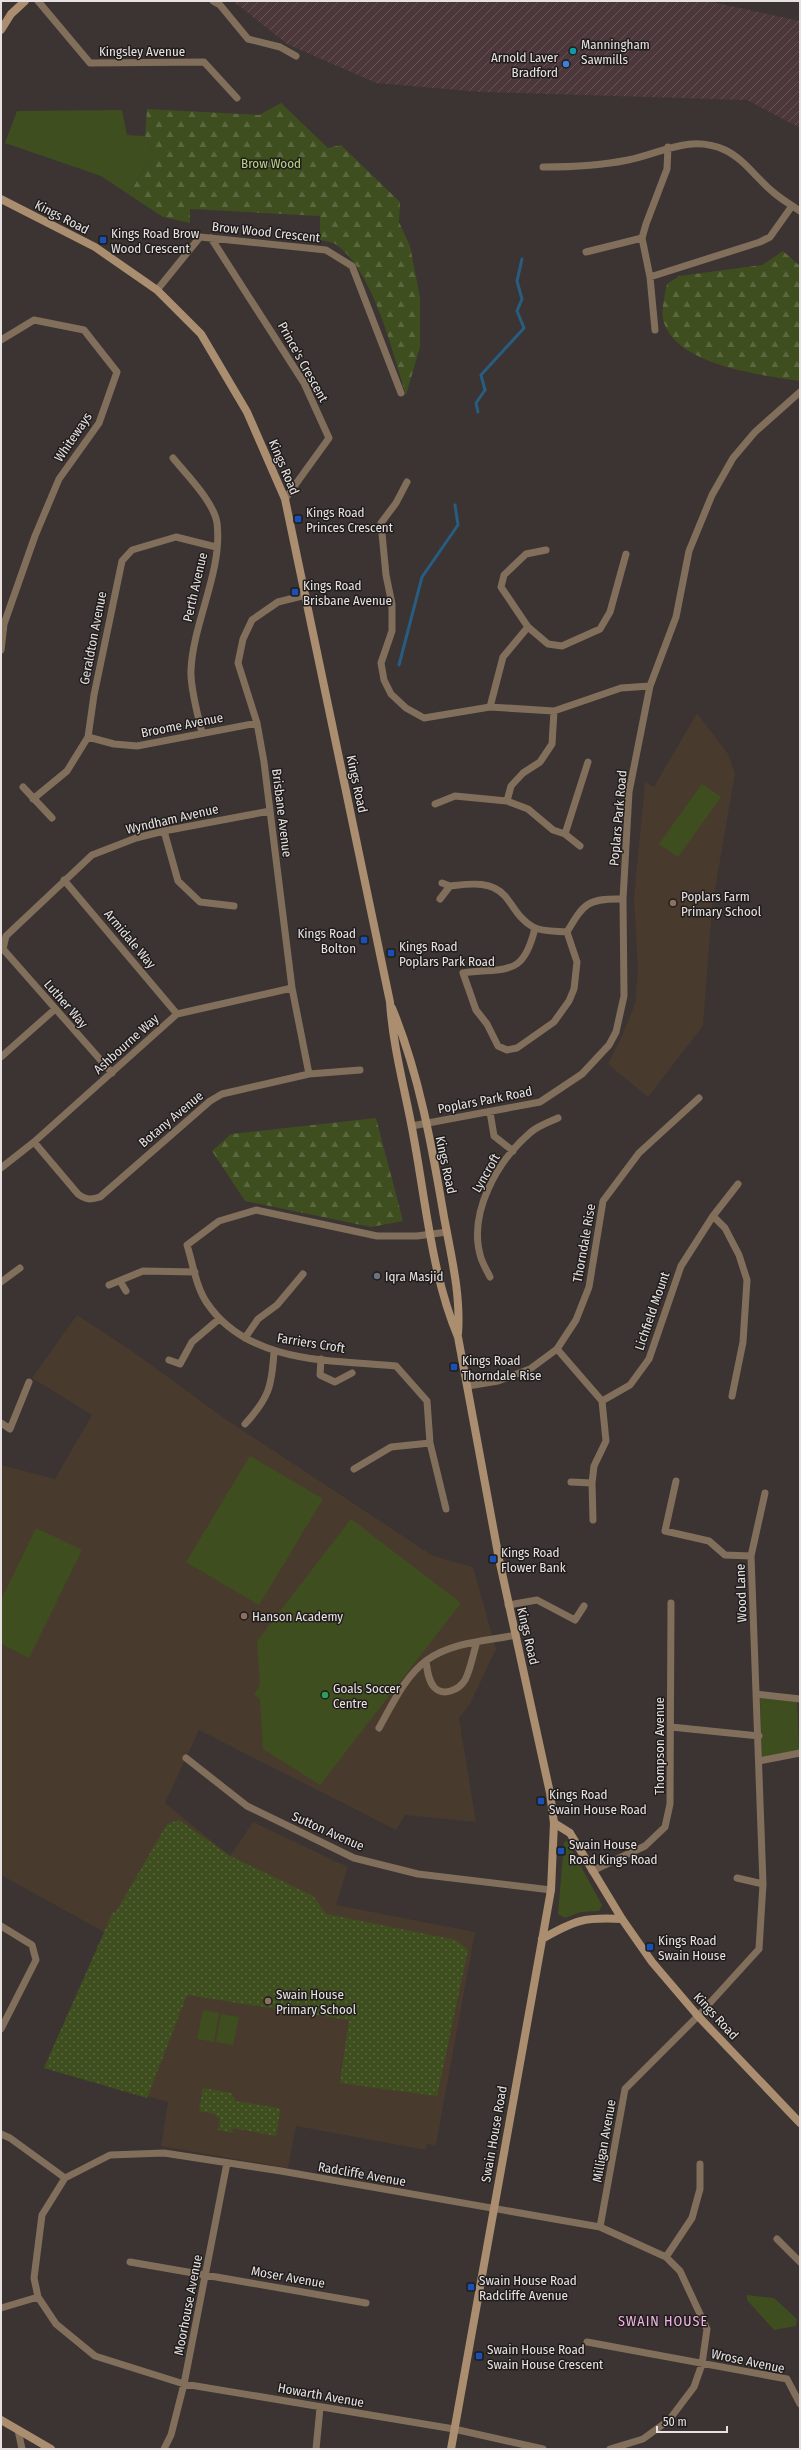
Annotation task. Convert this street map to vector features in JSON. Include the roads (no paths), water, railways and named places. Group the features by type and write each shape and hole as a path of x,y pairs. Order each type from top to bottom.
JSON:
{"street":[{"path":"1,30 11,14 25,1"},
{"name":"Kingsley Avenue","path":"38,1 90,63 204,62 237,98"},
{"path":"213,1 220,5 248,39 280,47 296,56"},
{"path":"543,167 588,167 629,160 668,147 702,143 725,150 740,160 773,192 800,212"},
{"path":"655,330 650,278 642,238 667,169 668,147"},
{"name":"Kings Road","path":"1,199 95,247 157,290 201,334 247,412 285,499 390,1002 392,1039 412,1126 431,1235 447,1311 458,1337 508,1605 542,1754 554,1823 570,1833 622,1919 652,1962 698,2016 800,2124"},
{"name":"Kings Road","path":"1,205 21,210"},
{"path":"650,278 760,242 770,237 792,206"},
{"name":"Brow Wood Crescent","path":"157,290 200,237 326,250 352,266 401,393"},
{"name":"Prince's Crescent","path":"211,238 304,383 328,438 285,499"},
{"path":"586,252 642,238"},
{"name":"Whiteways","path":"1,340 34,320 84,330 118,372 99,423 59,479 35,536 3,623 1,650"},
{"name":"Poplars Park Road","path":"412,1126 540,1102 582,1074 609,1045 616,1032 624,996 623,899 629,792 650,686 676,617 689,551 712,495 734,458 754,432 800,392"},
{"name":"Perth Avenue","path":"173,458 208,503 217,522 216,547 190,671 202,733"},
{"path":"406,482 396,504 381,523 386,575 392,604 392,631 381,663 384,680 390,694 406,708 424,718 490,707 554,711 621,688 650,686"},
{"name":"Geraldton Avenue","path":"33,799 67,771 88,737 94,695 122,561 132,550 176,537 216,547"},
{"path":"546,550 526,554 504,575 501,587 528,627 548,644 562,646 600,629 610,612 626,554"},
{"name":"Brisbane Avenue","path":"306,595 278,602 252,620 243,639 238,663 257,723 270,810 292,988 309,1074"},
{"path":"490,707 503,657 528,627"},
{"path":"507,801 511,786 523,773 540,762 552,744 554,711"},
{"name":"Broome Avenue","path":"88,737 114,744 137,746 257,723"},
{"path":"565,834 588,762"},
{"path":"23,787 52,818"},
{"path":"435,804 455,796 507,801 528,809 553,830 565,834 580,846"},
{"name":"Wyndham Avenue","path":"2,949 6,936 92,855 136,838 270,810"},
{"path":"164,831 178,881 200,902 234,906"},
{"name":"Armidale Way","path":"64,880 177,1014"},
{"path":"442,883 450,886 470,883 488,885 504,895 520,918 535,928 566,932"},
{"path":"440,899 450,886"},
{"path":"566,932 579,911 588,904 599,899 623,899"},
{"path":"535,928 530,950 519,964 506,968 463,973 476,1010 487,1024 498,1046 507,1050 517,1048 554,1022 569,1001 574,989 577,962 566,932"},
{"name":"Luther Way","path":"2,949 54,1010 112,1073"},
{"name":"Ashbourne Way","path":"1,1168 34,1142 177,1014 292,988"},
{"name":"Kings Road","path":"390,1002 404,1036 425,1123 447,1232 460,1310 458,1337"},
{"path":"1,1057 54,1010"},
{"name":"Botany Avenue","path":"34,1142 78,1194 86,1199 95,1199 100,1197 210,1101 222,1094 309,1074 360,1070"},
{"name":"Thorndale Rise","path":"468,1386 498,1381 530,1369 557,1349 576,1320 589,1287 603,1201 639,1153 699,1098"},
{"name":"Lyncroft","path":"490,1112 494,1136 513,1151"},
{"name":"Lyncroft","path":"490,1277 481,1257 478,1232 483,1200 498,1172 513,1151 532,1131 558,1118"},
{"name":"Lichfield Mount","path":"602,1401 630,1385 649,1359 681,1266 713,1216 738,1184"},
{"name":"Farriers Croft","path":"431,1235 377,1236 256,1210 219,1221 187,1245 206,1302 220,1319 245,1338 274,1352 396,1366 427,1401 430,1443 446,1510"},
{"path":"713,1216 725,1228 740,1255 747,1280 743,1342 732,1396"},
{"path":"431,1235 447,1232"},
{"path":"1,1282 20,1268"},
{"path":"108,1285 143,1270 195,1272"},
{"path":"245,1338 258,1319 278,1305 303,1274"},
{"path":"120,1281 126,1291"},
{"path":"169,1360 180,1364 192,1342 220,1319"},
{"path":"557,1349 602,1401 606,1442 594,1466 592,1483 593,1520"},
{"path":"245,1424 262,1406 272,1378 274,1352"},
{"path":"321,1358 320,1375 335,1382 352,1373"},
{"path":"1,1423 10,1429 28,1382"},
{"path":"354,1469 391,1447 430,1443"},
{"path":"676,1481 665,1531 709,1541 725,1555 751,1556"},
{"path":"571,1482 592,1483"},
{"name":"Wood Lane","path":"698,2016 759,1949 763,1884 759,1736 751,1556 765,1493"},
{"path":"508,1605 537,1600 575,1620 584,1606"},
{"name":"Thompson Avenue","path":"592,1871 645,1846 665,1827 670,1804 671,1603"},
{"path":"379,1728 400,1690 426,1661 438,1653 477,1642 516,1636"},
{"path":"426,1661 429,1680 434,1688 445,1692 456,1690 465,1680 477,1642"},
{"path":"756,1694 800,1699"},
{"path":"671,1727 759,1736"},
{"path":"759,1761 800,1753"},
{"name":"Sutton Avenue","path":"186,1758 247,1806 354,1858 418,1874 551,1890"},
{"name":"Swain House Road","path":"451,2449 551,1890 554,1823"},
{"path":"737,1878 763,1884"},
{"path":"542,1939 570,1922 592,1917 622,1919"},
{"path":"1,1926 32,1945 36,1960 1,2029"},
{"name":"Milligan Avenue","path":"600,2228 626,2089 698,2016"},
{"path":"1,2134 10,2138 65,2178 42,2215 34,2278 38,2297 1,2308"},
{"name":"Radcliffe Avenue","path":"65,2178 110,2155 164,2154 227,2163 494,2208 600,2228 666,2257"},
{"name":"Moorhouse Avenue","path":"164,2449 171,2435 184,2384 227,2163"},
{"path":"610,2449 642,2439 669,2420 694,2387 702,2364 707,2329 680,2271 666,2257 692,2218 700,2189 700,2164"},
{"path":"777,2239 800,2262"},
{"name":"Moser Avenue","path":"130,2262 366,2303"},
{"name":"Howarth Avenue","path":"38,2297 56,2324 95,2356 184,2384 320,2408 454,2429 544,2449"},
{"path":"587,2342 702,2364"},
{"name":"Wrose Avenue","path":"702,2364 787,2379 800,2404"},
{"path":"316,2449 320,2408"},
{"path":"1,2420 51,2449"},
{"path":"18,2430 22,2449"}],"waterway":[{"path":"478,412 476,403 485,390 481,375 524,328 517,311 522,299 517,281 522,259"},
{"path":"399,665 422,577 458,525 455,505"}],"place":[{"name":"Manningham Sawmills","path":"573,51"},
{"name":"Arnold Laver Bradford","path":"566,64"},
{"name":"Kings Road Brow Wood Crescent","path":"103,240"},
{"name":"Kings Road Princes Crescent","path":"298,519"},
{"name":"Kings Road Brisbane Avenue","path":"295,592"},
{"name":"Poplars Farm Primary School","path":"673,903"},
{"name":"Kings Road Bolton","path":"364,940"},
{"name":"Kings Road Poplars Park Road","path":"391,953"},
{"name":"Iqra Masjid","path":"377,1276"},
{"name":"Kings Road Thorndale Rise","path":"454,1367"},
{"name":"Kings Road Flower Bank","path":"493,1559"},
{"name":"Hanson Academy","path":"244,1616"},
{"name":"Goals Soccer Centre","path":"325,1695"},
{"name":"Kings Road Swain House Road","path":"541,1801"},
{"name":"Swain House Road Kings Road","path":"561,1851"},
{"name":"Kings Road Swain House","path":"650,1947"},
{"name":"Swain House Primary School","path":"268,2001"},
{"name":"Swain House Road Radcliffe Avenue","path":"471,2287"},
{"name":"Swain House Road Swain House Crescent","path":"479,2356"}],"district":[{"name":"SWAIN HOUSE","path":"663,2321"}],"park label":[{"name":"Brow Wood","path":"271,163"}]}
